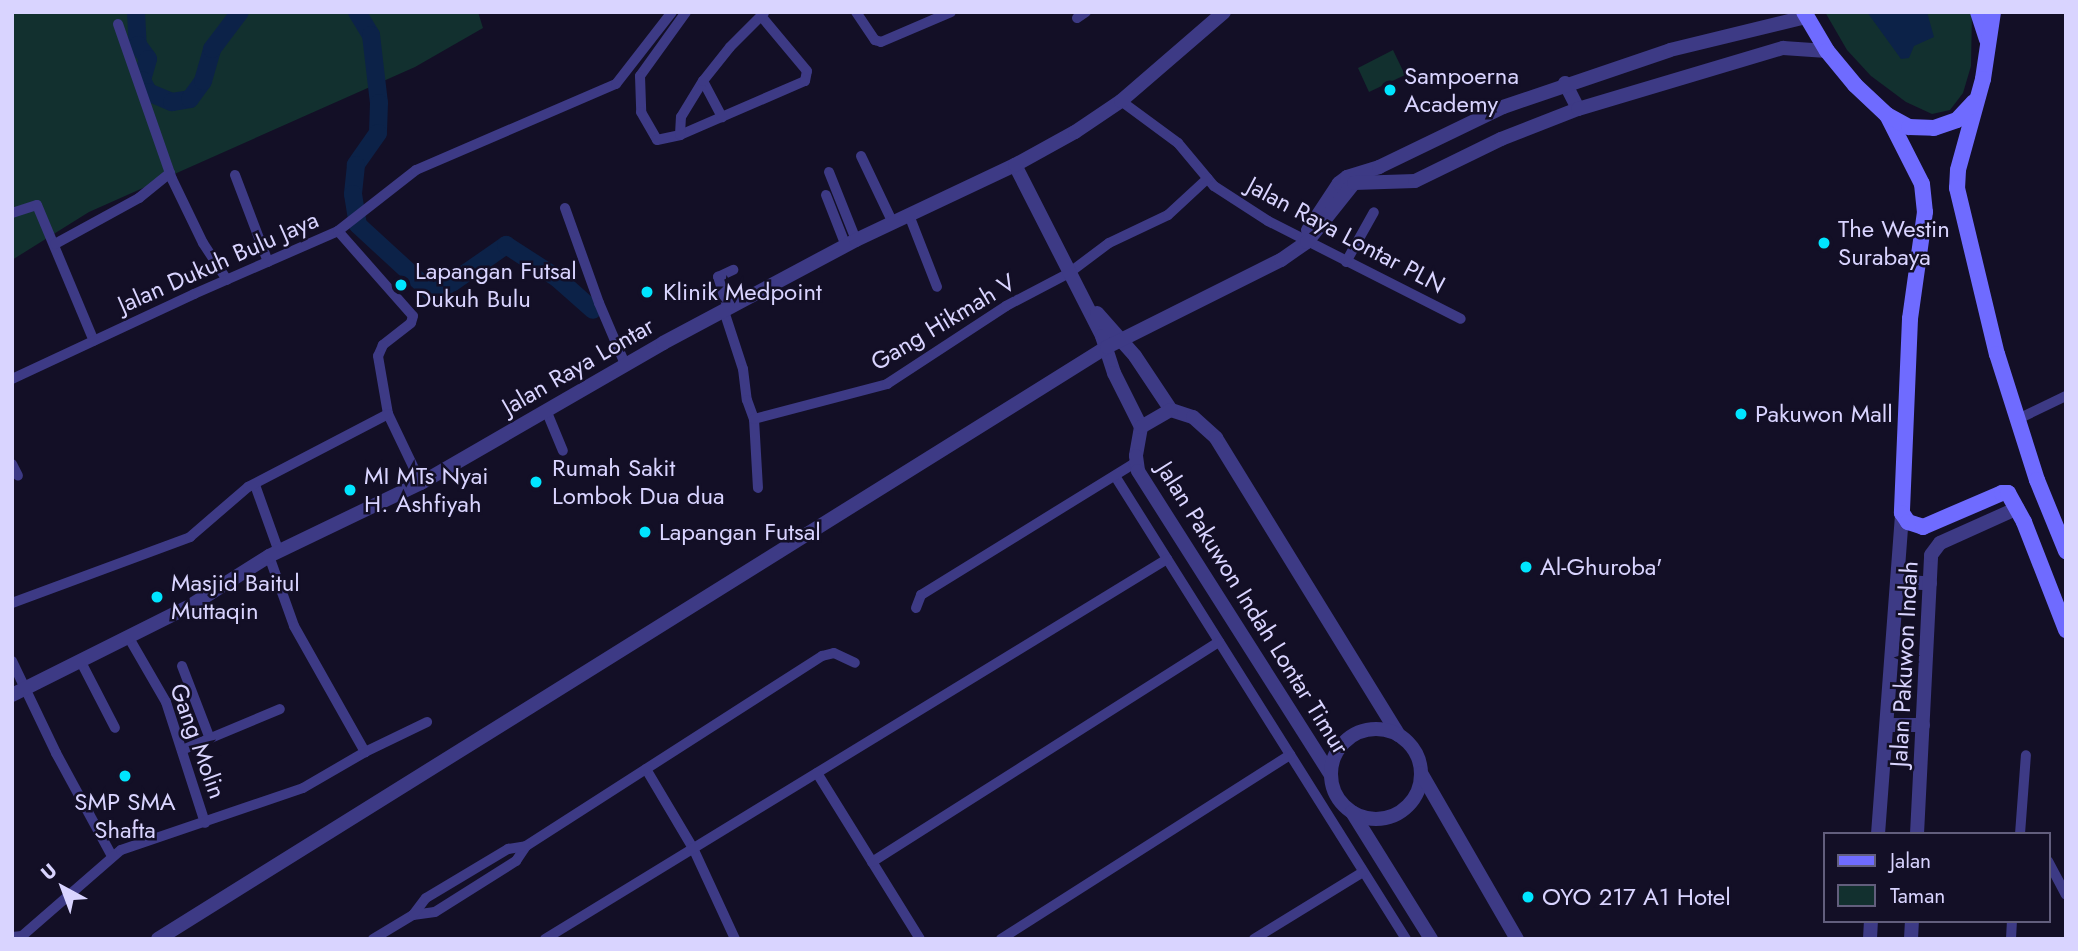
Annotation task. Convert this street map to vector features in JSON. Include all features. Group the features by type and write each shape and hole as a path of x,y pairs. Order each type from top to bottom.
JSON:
{"main road":[{"path":"1978,12 1989,43"},
{"path":"1993,12 1989,43 1958,170 1957,188 1997,354 2049,512 2066,551"},
{"path":"1805,15 1827,51 1855,85 1887,115 1909,127 1934,128 1957,120 1974,102"},
{"path":"1887,115 1922,184 1924,197 1910,319 1902,513 1908,522 1923,527 2006,492 2021,515 2066,630"},
{"path":"2021,515 2049,512"}],"street":[{"name":"Jalan Dukuh Bulu Jaya","path":"12,379 338,231 416,170 615,84 672,12"},
{"path":"680,135 681,117 703,81 730,47 763,14 807,71 807,77 793,88 680,135 660,140 655,138 641,111 639,84 653,55 686,12"},
{"path":"856,12 875,40 881,42 947,13"},
{"name":"Jalan Raya Lontar","path":"18,692 190,607 274,554 421,483 625,364 892,220 909,215 1019,163 1075,132 1121,101 1224,12"},
{"path":"1303,243 1339,183 1347,177 1379,167 1503,107 1565,83 1670,50 1765,28 1805,15"},
{"path":"118,24 170,173 203,243 227,280"},
{"path":"1765,28 1770,51"},
{"path":"158,939 1107,347 1281,260 1303,243 1354,183 1415,181 1501,139 1578,109 1770,51 1804,47 1827,51"},
{"path":"703,81 722,117"},
{"path":"1565,83 1578,109"},
{"name":"Jalan Raya Lontar PLN","path":"1121,101 1178,143 1224,192 1303,243 1461,319"},
{"path":"861,156 892,220"},
{"path":"1019,163 1072,271 1107,347 1114,373 1141,427 1171,410"},
{"path":"830,172 851,243"},
{"path":"55,244 139,198 170,173"},
{"path":"235,174 268,262"},
{"name":"Gang Hikmah V","path":"754,419 887,384 1006,306 1072,271 1109,243 1168,215 1208,178"},
{"path":"826,195 851,243"},
{"path":"12,213 37,205 94,341"},
{"path":"565,208 599,303 625,364"},
{"path":"1346,262 1374,212"},
{"path":"909,215 937,288"},
{"path":"338,231 414,318 388,338 379,351 388,414 421,483"},
{"path":"733,270 718,277 743,369 747,400 754,419 758,488"},
{"path":"1072,271 1095,309 1135,356 1171,410 1193,417 1216,438 1399,735 1415,751 1421,773 1517,939"},
{"path":"1135,356 1145,340 1165,320"},
{"path":"2018,419 2066,396"},
{"path":"546,410 563,451"},
{"path":"12,603 190,537 209,524 239,494 388,414"},
{"name":"Jalan Pakuwon Indah Lontar Timur","path":"1141,427 1136,456 1138,471 1331,775"},
{"path":"12,464 18,476"},
{"path":"916,608 921,595 1133,464 1138,471"},
{"path":"1115,476 1405,939"},
{"path":"255,485 294,626 365,752"},
{"name":"Jalan Pakuwon Indah","path":"1878,832 1902,513"},
{"name":"Jalan Pakuwon Indah","path":"1917,832 1931,555 1940,543 2021,515"},
{"path":"544,939 1167,559"},
{"path":"1898,582 1930,583"},
{"name":"Gang Molin","path":"129,638 166,702 205,823"},
{"path":"872,862 1219,642"},
{"path":"373,939 413,915 426,898 508,849 526,846 822,656 834,653 856,663"},
{"path":"12,661 18,692 113,856"},
{"path":"81,662 115,728"},
{"path":"182,666 210,739"},
{"path":"182,750 280,709"},
{"path":"12,937 22,936 113,856 303,788 365,752 427,722"},
{"path":"1887,725 1923,725"},
{"path":"1399,735 1373,729 1348,739 1333,762 1331,775 1337,796 1352,812 1431,939"},
{"path":"1001,939 1290,755"},
{"path":"2023,832 2026,755"},
{"path":"646,769 693,848 735,939"},
{"path":"817,773 920,939"},
{"path":"1352,812 1377,819 1403,809 1413,799 1421,773"},
{"path":"413,915 435,912 516,862 526,846"},
{"path":"2050,865 2066,895"},
{"path":"1254,939 1363,872"}],"green space":[{"path":"12,12 478,12 483,28 415,67 89,212 12,260"},
{"path":"1825,12 1972,12 1971,66 1963,93 1950,110 1932,114 1906,102 1871,76 1847,50"},
{"path":"1393,50 1405,75 1369,92 1358,68"}],"water":[{"path":"1867,12 1927,12 1934,37 1914,46 1909,58 1901,59"}],"waterway":[{"path":"136,12 138,45 148,59 142,80 148,92 172,102 190,99 203,81 212,49 240,12"},
{"path":"357,12 371,35 379,103 378,133 356,165 353,194 358,225 432,293 453,282 506,245 557,278 593,310"}],"place":[{"name":"Sampoerna Academy","path":"1390,90"},
{"name":"The Westin Surabaya","path":"1824,243"},
{"name":"Lapangan Futsal Dukuh Bulu","path":"401,285"},
{"name":"Klinik Medpoint","path":"647,292"},
{"name":"Pakuwon Mall","path":"1741,414"},
{"name":"Rumah Sakit Lombok Dua dua","path":"536,482"},
{"name":"MI MTs Nyai H. Ashfiyah","path":"350,490"},
{"name":"Lapangan Futsal","path":"645,532"},
{"name":"Al-Ghuroba'","path":"1526,567"},
{"name":"Masjid Baitul Muttaqin","path":"157,597"},
{"name":"SMP SMA Shafta","path":"125,776"},
{"name":"OYO 217 A1 Hotel","path":"1528,897"}]}
